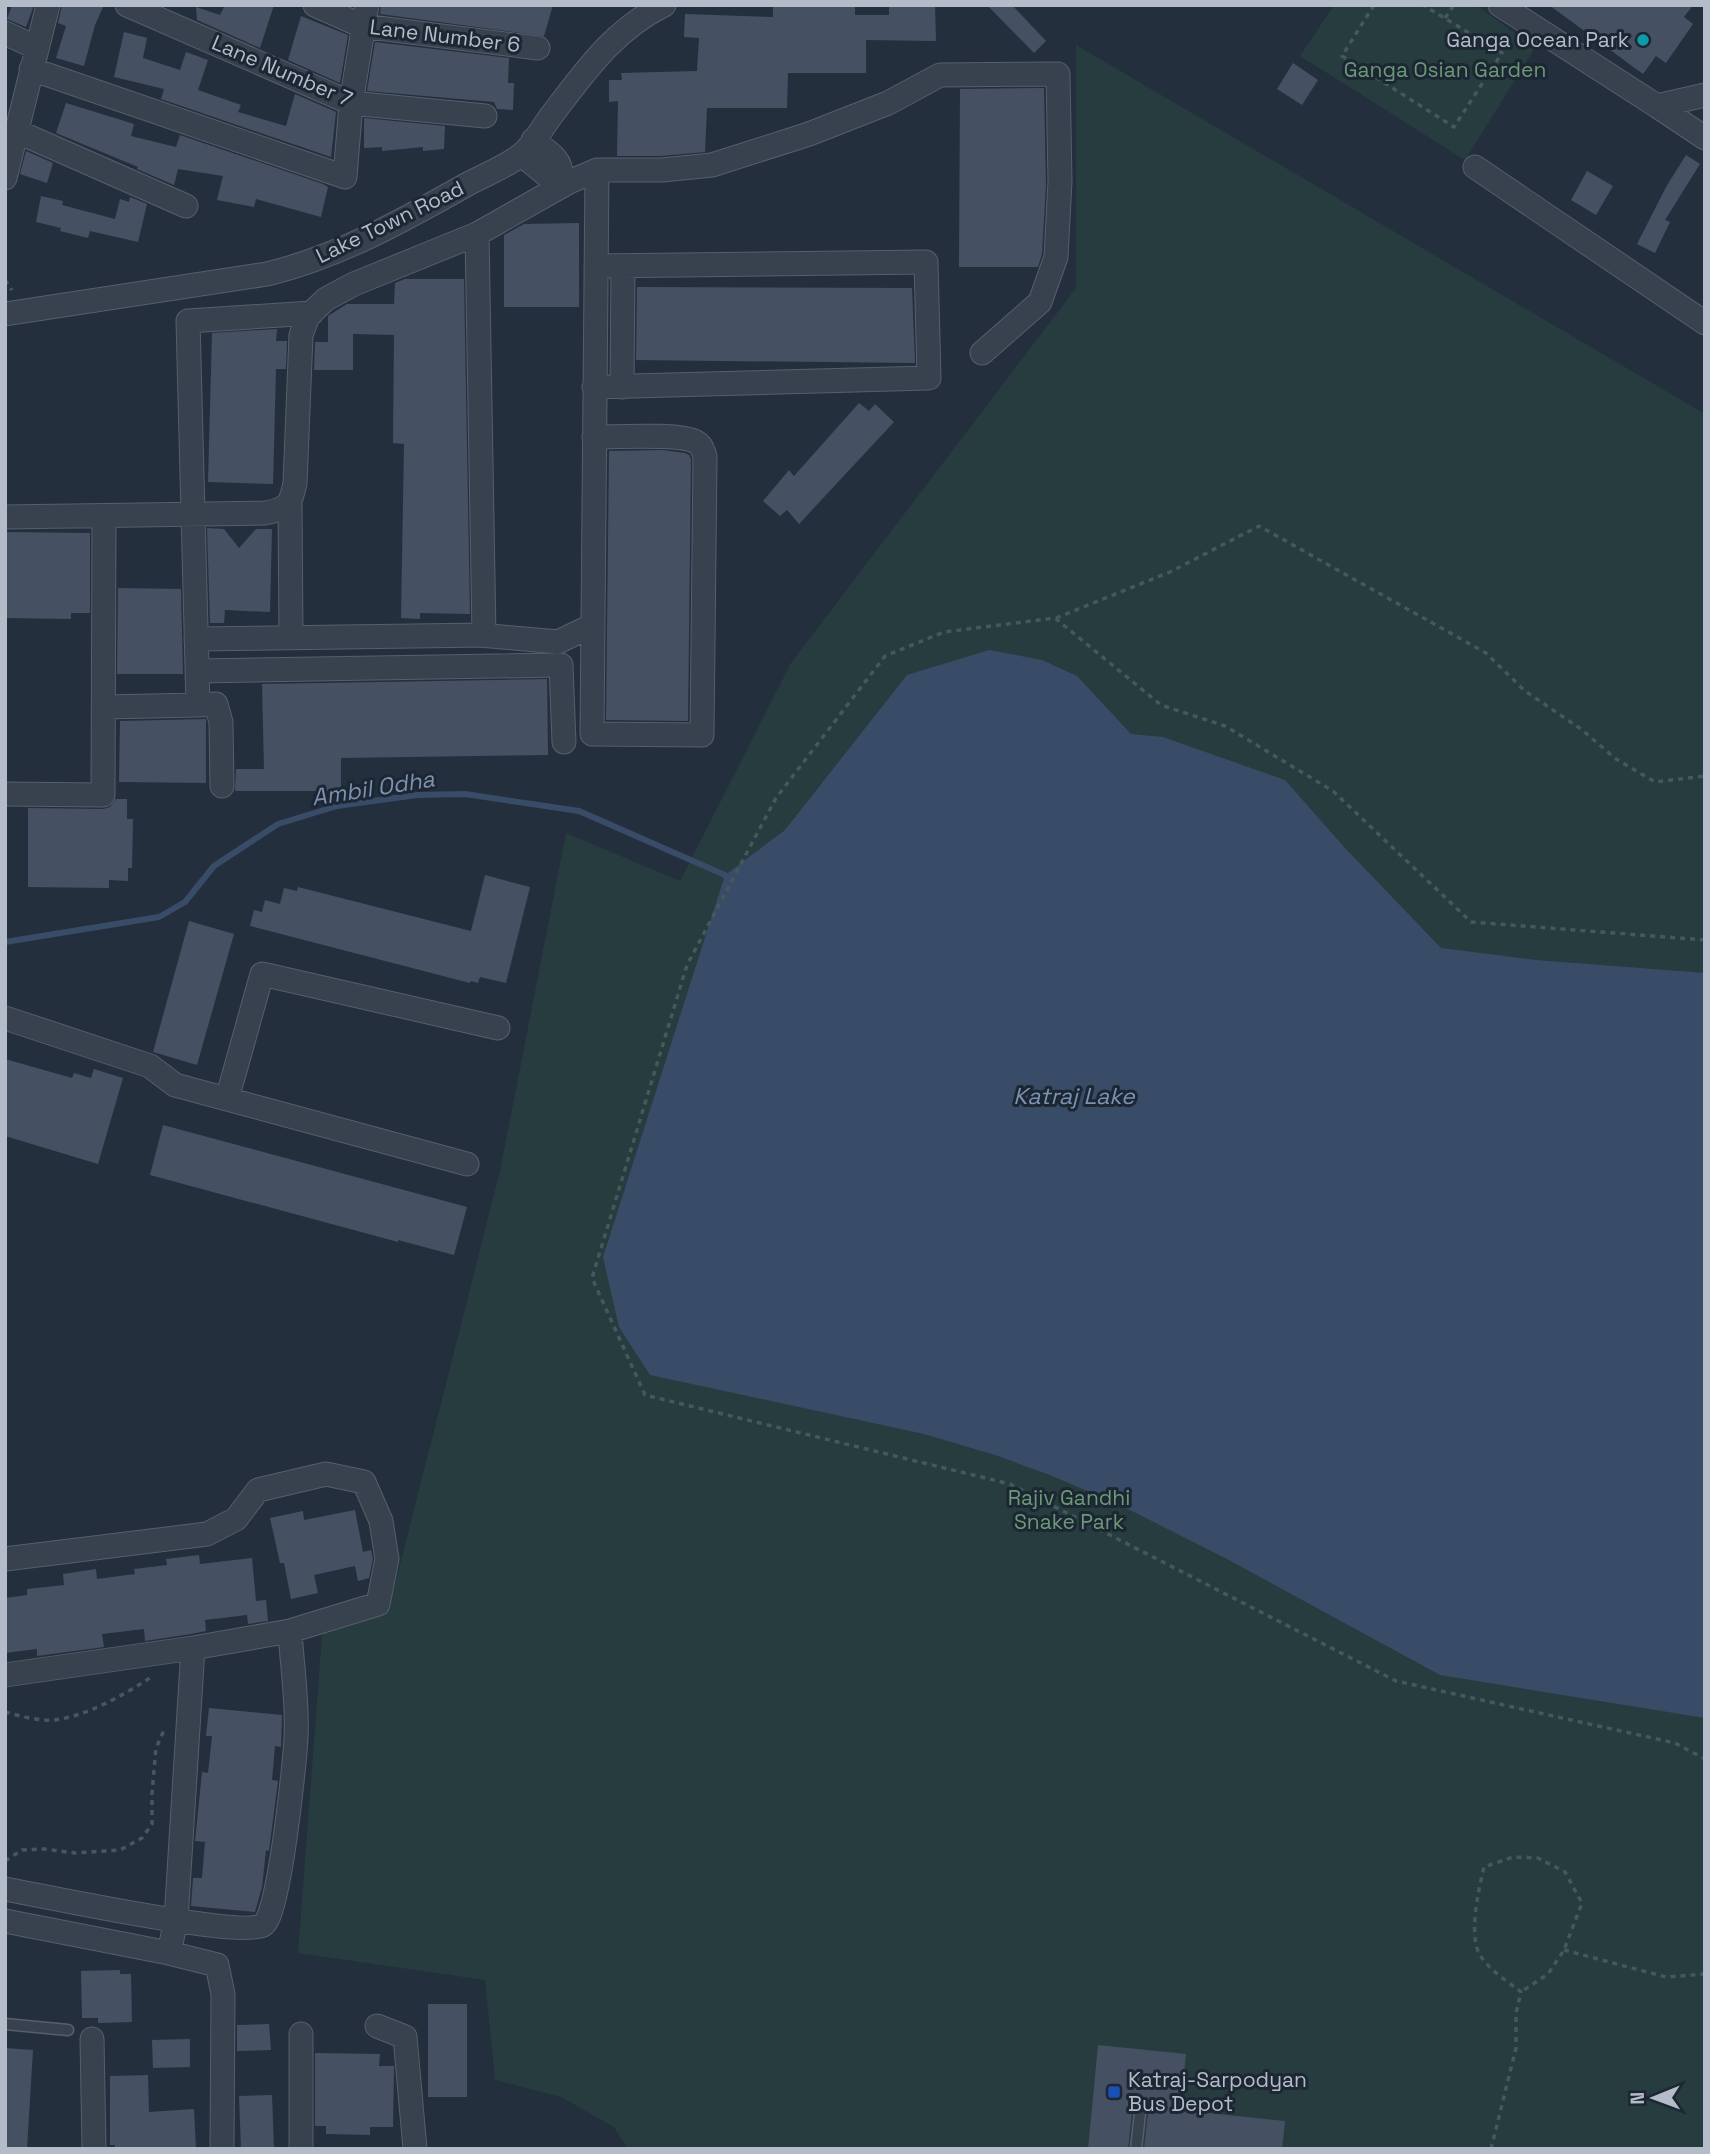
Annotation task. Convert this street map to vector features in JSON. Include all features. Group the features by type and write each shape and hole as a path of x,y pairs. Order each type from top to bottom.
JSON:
{"street":[{"path":"5,176 14,119 48,5"},
{"name":"Lane Number 7","path":"127,5 351,103 485,116"},
{"name":"Lane Number 6","path":"314,5 538,48"},
{"name":"Lake Town Road","path":"10,303 267,274 297,267 338,252 422,210 527,147 612,40 646,14 663,5"},
{"path":"1500,5 1705,138"},
{"path":"5,33 34,58 345,177 351,103 365,15"},
{"path":"291,637 290,501 295,483 301,335 312,313 327,299 354,284 477,234 565,179 597,170 662,170 712,165 809,134 888,103 940,75 1058,74 1060,181 1056,257 1040,302 982,353"},
{"path":"1657,106 1705,95"},
{"path":"14,119 186,206"},
{"path":"527,147 549,177 565,179"},
{"path":"1475,167 1705,323"},
{"path":"594,437 693,440 701,446 705,456 702,735 592,734 594,387 597,170"},
{"path":"477,234 484,635 480,635"},
{"path":"594,387 929,378 926,262 596,266"},
{"path":"622,387 623,266"},
{"path":"198,705 188,321 312,313"},
{"path":"5,517 265,513 282,510 290,501"},
{"path":"5,794 103,795 104,517"},
{"path":"196,639 480,635 558,642 593,625"},
{"path":"197,671 561,665 564,742"},
{"path":"104,707 216,704 221,722 222,786"},
{"path":"227,1099 262,974 498,1028"},
{"path":"5,1018 150,1066 175,1085 467,1164"},
{"path":"5,1559 207,1534 236,1519 258,1490 326,1474 363,1482 381,1521 387,1559 378,1604 290,1631 5,1675"},
{"path":"5,1889 176,1920 237,1927 262,1926 268,1921 282,1858 296,1736 290,1631"},
{"path":"169,1953 176,1920 193,1648"},
{"path":"5,1922 169,1953 217,1965 223,1994 222,2149"},
{"path":"377,2026 405,2037 415,2149"},
{"path":"301,2034 301,2149"},
{"path":"92,2039 94,2149"}],"lane":[{"path":"5,2024 68,2030"},
{"path":"1136,2149 1141,2104"}],"path":[{"path":"1374,5 1342,56 1454,127 1502,53 1423,5"},
{"path":"1445,19 1454,5"},
{"path":"5,280 10,303"},
{"path":"1705,776 1655,782 1616,759 1581,729 1525,691 1486,653 1259,526 1170,572 1055,618 944,632 885,656 776,798 687,965 592,1278 645,1395 1010,1484 1396,1681 1675,1743 1705,1759"},
{"path":"1055,618 1161,705 1224,726 1333,791 1471,922 1705,940"},
{"path":"5,1712 54,1720 107,1701 149,1678 160,1677"},
{"path":"5,1861 22,1850 44,1849 75,1853 120,1850 142,1838 152,1824 156,1748 169,1721"},
{"path":"1492,2149 1516,2048 1516,2013 1521,1992 1548,1974 1564,1950 1582,1903 1565,1872 1538,1858 1513,1857 1484,1867 1477,1894 1474,1924 1478,1953 1521,1992"},
{"path":"1564,1950 1666,1977 1705,1974"}],"green space":[{"name":"Ganga Osian Garden","path":"1334,5 1476,5 1535,48 1465,160 1300,56"},
{"name":"Rajiv Gandhi Snake Park","path":"1076,45 1705,414 1705,2149 628,2149 614,2127 561,2097 495,2080 485,1980 298,1953 323,1622 388,1612 500,1171 566,833 680,881 791,663 1076,288"}],"water":[{"name":"Katraj Lake","path":"989,650 1042,660 1077,676 1131,734 1163,737 1285,780 1345,848 1441,948 1536,960 1705,973 1705,1718 1440,1675 1227,1559 1118,1504 1050,1475 924,1434 650,1375 619,1327 603,1257 725,875 785,830 907,675"}],"building":[{"path":"12,5 34,5 26,27 7,19"},
{"path":"62,5 104,5 95,25 84,66 56,58 66,26 58,23"},
{"path":"225,5 274,5 260,48 197,20 196,7 220,15"},
{"path":"381,5 553,5 544,36 380,14"},
{"path":"773,5 855,5 855,15 889,15 889,5 935,5 936,41 866,40 866,73 788,73 787,108 707,108 705,152 617,156 618,101 609,102 609,80 622,80 621,73 697,71 699,38 684,37 685,14 773,17"},
{"path":"987,5 1012,5 1046,41 1034,53"},
{"name":"Ganga Ocean Park","path":"1549,5 1693,5 1684,17 1693,24 1666,63 1656,56 1643,74"},
{"path":"301,16 348,35 340,83 288,60"},
{"path":"124,32 147,38 143,58 180,70 186,52 208,60 198,90 241,105 238,112 286,126 295,94 336,112 331,157 161,99 164,89 114,77"},
{"path":"375,42 509,58 508,83 514,83 513,110 497,109 494,102 367,91"},
{"path":"1293,63 1318,80 1302,105 1277,89"},
{"path":"1044,88 1046,185 1042,254 1038,267 959,267 960,89"},
{"path":"66,103 134,124 131,136 176,147 180,135 323,184 328,187 321,217 256,199 254,207 217,200 223,176 178,169 174,185 56,133"},
{"path":"364,118 445,126 444,149 423,151 423,147 382,151 382,147 364,148"},
{"path":"26,151 53,163 47,183 20,174"},
{"path":"1686,155 1700,164 1665,220 1670,222 1655,253 1637,244"},
{"path":"1587,171 1613,186 1596,215 1571,200"},
{"path":"41,196 63,201 62,205 115,219 120,199 129,202 130,197 147,204 138,242 90,231 88,238 36,222"},
{"path":"579,223 579,307 504,307 504,235 524,224"},
{"path":"405,279 464,279 470,614 420,613 420,619 401,618 404,444 393,443 394,335 353,334 353,370 314,370 315,342 328,342 328,316 347,304 394,304 395,283"},
{"path":"637,287 912,288 915,363 636,360"},
{"path":"277,329 276,341 287,341 286,369 276,369 273,484 208,482 212,333"},
{"path":"859,403 869,411 875,404 894,422 799,524 787,510 780,516 763,501 789,470 794,476"},
{"path":"662,450 685,453 691,459 688,721 606,720 609,451"},
{"path":"207,528 224,529 239,548 256,529 272,529 270,612 225,610 224,623 210,623"},
{"path":"5,532 90,533 90,613 71,613 71,619 5,618"},
{"path":"118,588 181,589 183,674 117,674"},
{"path":"547,679 548,755 341,758 341,791 235,791 236,769 264,769 262,684"},
{"path":"206,719 206,783 119,782 120,721"},
{"path":"116,799 127,799 127,819 133,819 132,868 128,868 128,881 109,880 109,888 28,887 28,808 103,809 110,807"},
{"path":"485,875 530,887 506,983 480,977 478,983 470,983 250,926 254,910 262,912 265,900 280,904 284,888 297,891 298,887 471,931"},
{"path":"189,921 234,934 197,1065 153,1052"},
{"path":"5,1059 72,1078 74,1073 91,1078 94,1069 123,1078 98,1164 5,1136"},
{"path":"163,1125 467,1207 454,1255 150,1175"},
{"path":"355,1510 363,1552 371,1550 373,1559 369,1578 358,1581 355,1566 314,1575 318,1593 291,1599 284,1563 280,1563 270,1518 303,1511 304,1520"},
{"path":"199,1555 200,1564 252,1558 256,1601 266,1600 268,1621 248,1624 247,1615 205,1620 206,1631 191,1634 145,1641 144,1629 102,1634 104,1647 37,1656 37,1649 5,1653 5,1598 27,1595 27,1589 64,1585 63,1574 96,1569 97,1579 135,1574 134,1569 167,1565 166,1559"},
{"path":"209,1708 282,1715 281,1747 275,1746 272,1780 278,1781 269,1851 266,1850 262,1887 255,1912 191,1906 193,1878 202,1878 205,1842 195,1841 202,1772 208,1773 212,1736 206,1736"},
{"path":"120,1970 120,1974 131,1974 132,2022 98,2023 98,2018 82,2018 81,1971"},
{"path":"428,2004 467,2004 467,2097 428,2097"},
{"path":"269,2024 271,2050 237,2051 237,2025"},
{"path":"190,2039 190,2067 153,2068 152,2040"},
{"name":"Katraj-Sarpodyan Bus Depot","path":"1098,2045 1186,2054 1180,2110 1285,2121 1282,2149 1144,2149 1149,2104 1146,2098 1141,2096 1133,2102 1128,2149 1088,2149"},
{"path":"5,2048 33,2050 27,2149 5,2149"},
{"path":"315,2053 380,2054 379,2066 394,2066 393,2127 370,2127 370,2135 326,2134 326,2126 315,2126"},
{"path":"148,2075 149,2112 194,2109 196,2149 115,2149 115,2145 110,2145 110,2076"},
{"path":"272,2095 274,2149 241,2149 239,2096"}],"waterway":[{"name":"Ambil Odha","path":"5,942 159,917 185,902 214,866 278,824 337,806 417,795 465,794 579,811 725,875"}],"place":[{"name":"Ganga Ocean Park","path":"1643,40"},
{"name":"Katraj-Sarpodyan Bus Depot","path":"1114,2092"}]}
